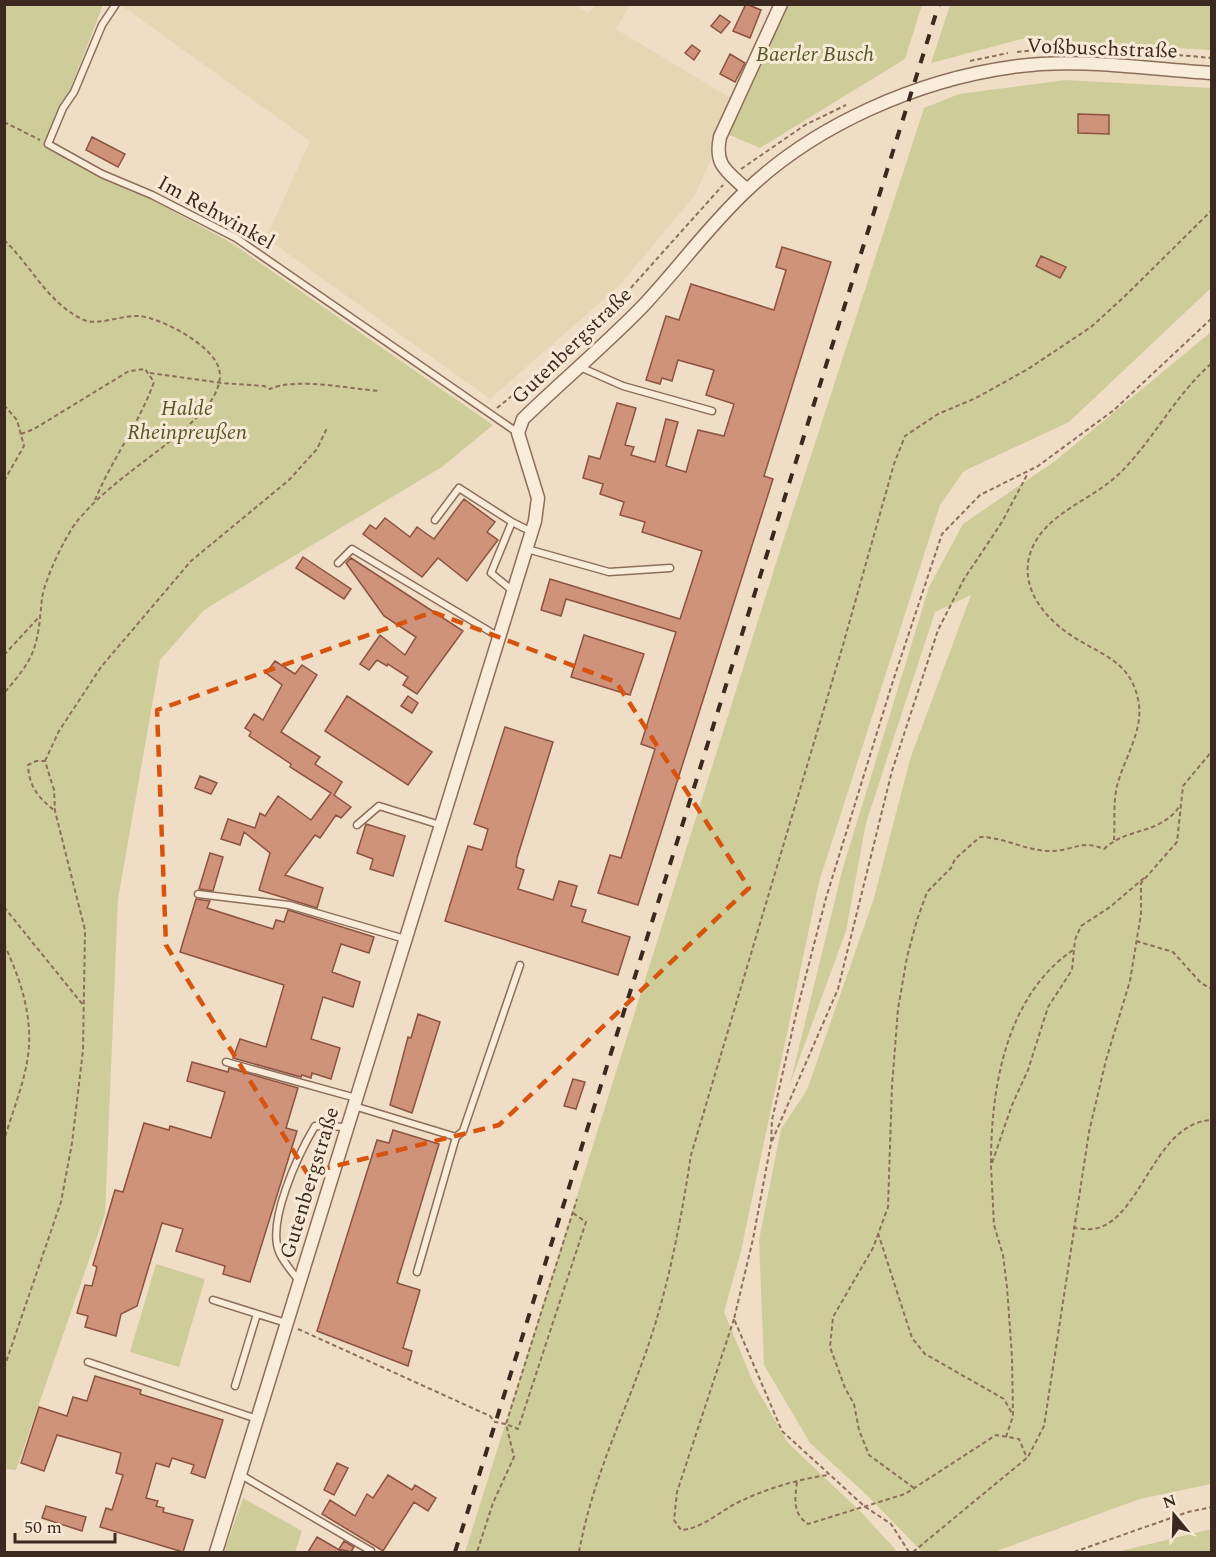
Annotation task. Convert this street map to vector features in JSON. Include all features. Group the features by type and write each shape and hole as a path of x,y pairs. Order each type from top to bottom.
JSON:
{"street":[{"path":"747,190 720,165 717,152 720,137 781,4"},
{"name":"Voßbuschstraße","path":"922,90 962,76 1014,66 1066,63 1212,73"},
{"name":"Gutenbergstraße","path":"216,1552 532,532 538,498 518,433 523,419 642,306 747,190 801,148 828,132 886,103 922,90"}],"lane":[{"path":"48,144 63,108 74,92 102,24 116,4"},
{"name":"Im Rehwinkel","path":"48,144 102,174 152,195 236,238 518,433"},
{"path":"579,367 623,386 712,411"},
{"path":"435,520 459,488 532,532"},
{"path":"512,522 491,573 513,591"},
{"path":"338,563 352,549 499,638"},
{"path":"527,549 609,572 670,568"},
{"path":"357,825 379,806 441,825"},
{"path":"198,894 289,905 406,939"},
{"path":"417,1272 456,1137 463,1131 520,965"},
{"path":"225,1062 355,1102 456,1137"},
{"path":"299,1282 280,1254 275,1235 297,1157 315,1126 348,1127"},
{"path":"213,1300 286,1323"},
{"path":"235,1386 257,1314"},
{"path":"88,1362 257,1419"},
{"path":"240,1474 371,1551"}],"path":[{"path":"960,64 980,57 1087,47 1212,58"},
{"path":"490,413 551,364 592,327 629,290 732,175 806,125 851,103"},
{"path":"4,122 48,144"},
{"path":"579,1552 586,1512 613,1432 642,1363 666,1288 679,1234 691,1155 904,436 938,414 976,398 1028,369 1091,327 1212,210"},
{"path":"4,240 39,282 65,308 86,321 138,316 161,321 207,352 219,368 218,388 206,408 185,429 94,503 76,522 59,554 42,597 42,614 30,659 4,693"},
{"path":"829,1474 743,1500 692,1530 681,1530 674,1520 677,1492 734,1319 753,1239 771,1143 772,1120 826,898 892,684 942,534 980,495 1029,470 1114,410 1212,318"},
{"path":"1114,840 1117,787 1141,712 1138,697 1124,667 1064,631 1041,608 1027,583 1026,561 1033,544 1044,529 1061,514 1118,475 1212,363"},
{"path":"21,434 34,429 129,371 145,369 150,373 154,382 147,401 105,474 94,503"},
{"path":"150,373 264,386 270,389 282,385 298,385 380,391"},
{"path":"4,405 17,420 24,446 4,481"},
{"path":"4,1368 62,1202 83,1050 85,930 55,811 54,790 45,761 59,731 101,667 191,561 289,480 317,449 327,428"},
{"path":"771,1143 838,989 892,771 938,630 964,579 1002,522 1029,470"},
{"path":"4,655 42,614"},
{"path":"734,1319 782,1431 864,1506 891,1524 911,1552 1028,1458 1044,1426 1089,1132 1106,1060 1130,981 1137,941 1141,883 1177,842 1183,786 1212,751"},
{"path":"45,761 36,761 28,765 29,782 40,798 55,811"},
{"path":"915,1488 869,1455 859,1430 854,1404 845,1388 830,1347 833,1317 878,1233 888,1207 891,1086 898,1009 907,957 927,892 951,868 961,853 980,837 1000,838 1048,851 1066,850 1079,843 1091,844 1104,849 1114,840 1161,825 1174,816 1181,804"},
{"path":"991,1166 1012,1105 1035,1052 1048,1007 1072,970 1075,940 1081,926 1110,907 1151,871"},
{"path":"4,907 83,1005"},
{"path":"1137,941 1173,952 1201,983 1212,989"},
{"path":"4,944 18,974 27,1005 29,1047 4,1140"},
{"path":"1006,1437 1013,1416 1008,1287 1003,1255 994,1225 991,1166 997,1085 1005,1050 1026,1003 1039,984 1074,949"},
{"path":"1073,1228 1093,1229 1109,1222 1126,1208 1154,1161 1187,1128 1212,1120"},
{"path":"477,1552 493,1503 514,1457 506,1424 577,1199"},
{"path":"286,1323 490,1416 495,1422 518,1429 586,1222 573,1213"},
{"path":"878,1233 912,1338 925,1354 1004,1399 1013,1416"},
{"path":"797,1482 794,1505 800,1518 808,1524 905,1494 996,1435 1019,1439 1028,1458"},
{"path":"1074,1552 1188,1512 1212,1507"}],"highlighted area":[{"path":"433,612 616,682 749,888 499,1125 307,1173 166,945 157,710"}],"shaded area":[{"path":"574,4 588,13 596,5 630,5 616,29 737,102 695,195 619,286 490,399 266,238 310,141 121,5"}],"green space":[{"name":"Halde Rheinpreußen","path":"5,5 103,5 49,144 230,242 493,425 442,467 204,610 160,660 118,899 105,1214 16,1470 5,1469"},
{"name":"Baerler Busch","path":"784,5 922,5 905,59 760,148 725,133"},
{"path":"950,5 1211,5 1211,50 1022,39 931,63"},
{"path":"1066,80 1211,88 1211,288 1069,422 964,471 940,505 819,882 741,1251 724,1312 753,1382 788,1443 861,1512 896,1550 891,1552 465,1552 778,557 924,108 959,94"},
{"path":"1211,332 1211,1484 1140,1499 994,1552 919,1552 921,1551 870,1498 810,1443 764,1365 759,1240 781,1129 807,1090 874,898 910,759 971,595 935,612 866,823 846,931 790,1084 842,871 929,587 963,524 1055,461"},
{"path":"156,1264 205,1279 179,1367 130,1352"},
{"path":"243,1498 302,1531 295,1552 224,1552"},
{"path":"1211,1529 1211,1552 1117,1552"}],"building":[{"path":"746,4 761,10 750,38 733,31"},
{"path":"720,15 730,22 721,33 711,26"},
{"path":"692,45 700,51 694,60 685,53"},
{"path":"730,54 745,63 735,82 720,74"},
{"path":"1078,114 1109,115 1109,134 1078,133"},
{"path":"92,137 125,154 118,167 86,150"},
{"path":"782,247 831,262 764,476 773,479 638,905 598,893 610,855 621,858 655,749 641,744 676,632 566,599 561,616 541,610 550,579 680,619 702,551 642,532 645,522 620,515 624,502 600,494 603,484 583,478 589,456 600,459 617,403 636,408 625,445 634,447 631,455 655,462 666,419 678,422 666,466 686,472 698,430 724,436 734,404 706,395 714,370 678,360 672,381 662,378 660,384 646,380 666,316 679,320 691,284 774,310 786,270 776,267"},
{"path":"1041,256 1066,267 1060,278 1036,266"},
{"path":"464,499 495,522 487,532 498,540 467,581 438,558 422,577 363,534 370,525 376,529 385,518 410,537 417,527 434,539"},
{"path":"303,557 351,589 344,599 296,568"},
{"path":"351,558 463,631 417,694 403,685 408,677 388,664 387,666 377,660 369,670 360,664 380,635 405,655 416,637 384,616 346,563"},
{"path":"584,635 644,654 630,695 571,677"},
{"path":"275,661 295,674 302,665 317,675 281,732 320,757 315,764 342,782 334,795 351,807 341,818 336,815 320,838 315,835 285,875 323,888 317,908 259,890 270,853 244,832 240,845 221,839 228,819 255,828 260,813 265,816 278,796 311,820 331,793 290,767 291,764 249,736 251,732 245,728 254,714 263,720 282,685 266,673"},
{"path":"347,696 432,752 408,785 325,731"},
{"path":"408,696 418,703 412,713 401,706"},
{"path":"505,727 553,742 517,858 516,867 524,870 518,889 553,900 559,881 577,886 571,906 586,910 582,922 630,937 618,975 445,921 468,846 482,850 488,829 474,824"},
{"path":"200,776 217,783 211,794 195,788"},
{"path":"366,824 405,836 393,876 370,869 373,859 357,853"},
{"path":"210,853 223,857 213,891 199,889"},
{"path":"196,899 210,901 207,908 273,929 276,920 284,922 288,910 374,937 369,953 341,944 332,972 360,982 353,1007 323,997 311,1039 340,1048 331,1079 312,1073 311,1078 302,1075 301,1077 233,1058 240,1039 266,1047 284,985 180,952"},
{"path":"418,1014 440,1022 412,1113 390,1105 408,1037 411,1038"},
{"path":"192,1062 228,1072 229,1068 298,1088 286,1128 297,1131 250,1282 223,1274 225,1266 176,1251 183,1229 162,1223 137,1306 121,1314 116,1336 85,1327 88,1316 77,1313 85,1285 92,1286 97,1267 93,1265 115,1190 123,1192 144,1123 169,1130 170,1126 211,1138 225,1092 187,1081"},
{"path":"573,1079 585,1082 576,1109 564,1106"},
{"path":"393,1130 439,1144 397,1283 420,1290 403,1348 412,1351 408,1366 317,1331 377,1140 389,1143"},
{"path":"95,1376 141,1390 140,1394 223,1420 205,1478 191,1473 194,1465 172,1458 169,1467 156,1463 146,1498 158,1501 156,1506 164,1508 163,1512 193,1520 183,1552 100,1527 106,1508 112,1510 123,1475 116,1473 121,1453 57,1435 44,1471 21,1463 39,1407 67,1416 73,1397 87,1401"},
{"path":"337,1463 348,1468 334,1495 324,1490"},
{"path":"388,1475 412,1490 415,1485 436,1498 428,1511 414,1502 383,1551 322,1514 330,1500 355,1516 367,1494 373,1498"},
{"path":"46,1506 86,1517 82,1531 42,1518"},
{"path":"317,1537 343,1552 308,1552"},
{"path":"344,1541 354,1547 351,1552 339,1549"}],"railway":[{"path":"455,1552 939,4"}]}
